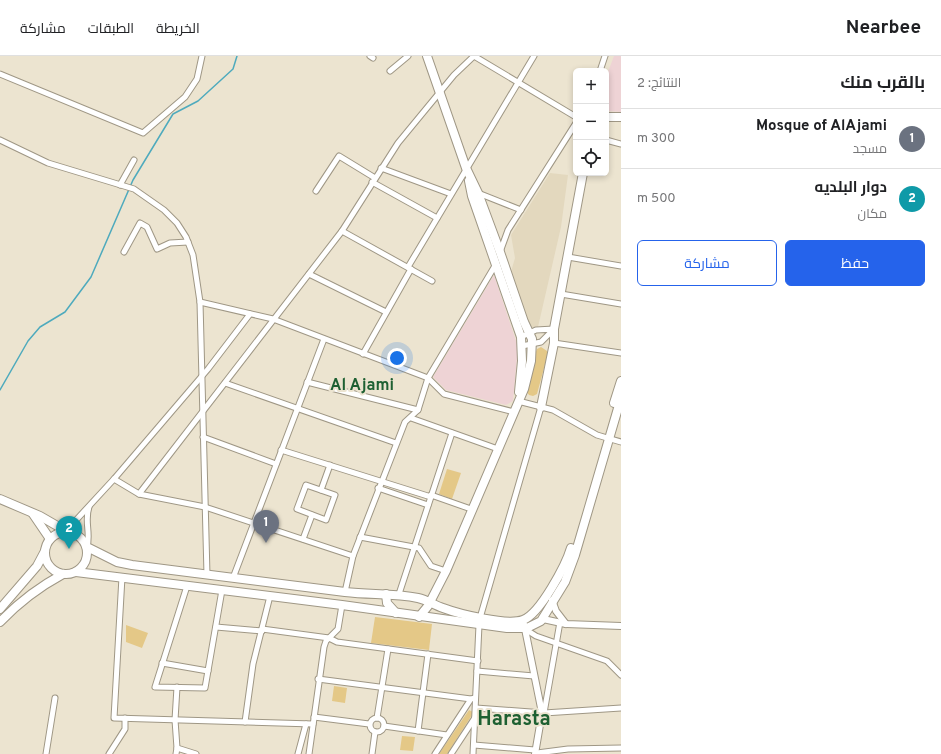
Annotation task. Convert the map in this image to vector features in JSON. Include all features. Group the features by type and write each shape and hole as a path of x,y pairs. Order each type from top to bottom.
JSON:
{"main road":[{"path":"419,616 430,602 446,571 471,509 524,389 532,345 530,333 524,322 478,193 466,168 427,56"},
{"path":"609,116 621,117"},
{"path":"466,168 472,196 521,337 522,346 518,401"},
{"path":"541,407 554,343 554,329 582,176"},
{"path":"0,499 32,514 40,516 66,531 79,536 87,547 117,562 345,592 399,594 430,602 480,621 525,629 535,625 543,618 564,582 575,555 621,381"},
{"path":"0,622 35,590 63,574 76,572 419,616 480,621 523,620 531,614 547,595 570,553 621,398"},
{"path":"32,514 50,539"},
{"path":"0,610 37,566 50,539 54,535 66,531"},
{"path":"76,572 86,561 87,547"},
{"path":"45,552 46,559 50,566 63,574"},
{"path":"239,592 250,589 257,581"},
{"path":"386,594 387,604 396,613"}],"street":[{"path":"0,74 143,135 185,97 197,79 202,56"},
{"path":"390,71 408,56"},
{"path":"139,494 342,231 398,143 454,74 474,56 573,115"},
{"path":"363,354 437,218 517,82 534,56"},
{"path":"601,68 605,56"},
{"path":"345,592 353,556 378,488 405,422 418,410 428,378 496,266 508,230 573,128"},
{"path":"0,140 48,163 134,189 164,210 177,223 188,242 193,255 200,302 207,574"},
{"path":"609,141 621,144"},
{"path":"316,191 339,156 374,180 437,218"},
{"path":"120,185 134,160"},
{"path":"381,168 451,194"},
{"path":"478,193 521,210"},
{"path":"124,252 140,223 147,227 157,249 170,243 188,242"},
{"path":"342,231 432,281"},
{"path":"568,257 621,266"},
{"path":"309,274 386,312"},
{"path":"561,294 621,304"},
{"path":"200,302 273,319 428,378 444,394 514,412"},
{"path":"66,531 114,479 201,378 250,314"},
{"path":"521,337 536,330 554,329"},
{"path":"522,346 541,342 554,329"},
{"path":"233,578 324,339"},
{"path":"554,343 621,353"},
{"path":"307,382 418,410"},
{"path":"225,384 396,443"},
{"path":"518,401 553,410 597,435 621,442"},
{"path":"474,754 476,708 474,698 480,621 541,407"},
{"path":"411,418 498,450"},
{"path":"399,594 452,433"},
{"path":"203,437 276,464"},
{"path":"281,450 471,509"},
{"path":"321,490 330,465"},
{"path":"114,479 139,494 205,507 353,556"},
{"path":"306,484 321,490 335,495 326,520 297,509 306,484"},
{"path":"378,488 428,504"},
{"path":"87,547 90,537 86,516 90,504"},
{"path":"303,539 312,515"},
{"path":"360,537 414,547 422,550 431,566 446,571"},
{"path":"122,577 114,718 313,724"},
{"path":"187,586 155,687 205,688 222,590"},
{"path":"536,753 557,643 563,623 553,602 547,595"},
{"path":"245,722 252,664 270,596"},
{"path":"309,754 318,679 324,647 329,638 338,629 342,605"},
{"path":"543,618 563,623 621,626"},
{"path":"523,620 543,713"},
{"path":"216,627 262,630 329,638 337,642 478,661"},
{"path":"525,629 532,635 607,661 621,675"},
{"path":"378,718 388,649"},
{"path":"418,731 428,654"},
{"path":"162,664 208,671"},
{"path":"477,671 534,676"},
{"path":"318,679 474,698"},
{"path":"176,754 175,720 177,687"},
{"path":"46,754 55,698"},
{"path":"435,754 474,698"},
{"path":"476,708 543,713 621,708"},
{"path":"451,754 476,715"},
{"path":"314,717 370,724"},
{"path":"109,754 125,729 125,718"},
{"path":"378,718 383,720 384,726 381,731 375,732 371,729 370,724 373,719 378,718"},
{"path":"298,754 306,724"},
{"path":"384,726 447,735"},
{"path":"372,754 375,732"},
{"path":"474,745 536,753 568,749 621,748"},
{"path":"177,748 196,754"}],"shaded area":[{"path":"614,56 621,56 621,112 609,111 609,69"},
{"path":"550,173 568,175 561,227 538,327 529,327 510,275 515,258 511,235"},
{"path":"494,275 518,347 513,401 506,405 446,390 433,377"},
{"path":"541,347 547,351 547,357 537,394 533,396 529,395 526,391 535,354 537,349"},
{"path":"447,469 461,473 452,499 439,494"},
{"path":"375,617 432,624 429,650 371,643"},
{"path":"126,625 148,633 142,648 126,642"},
{"path":"334,686 347,688 345,703 332,701"},
{"path":"469,710 473,712 472,715 447,754 439,754"},
{"path":"402,736 415,737 413,751 400,750"}],"waterway":[{"path":"0,390 28,341 40,327 65,312 91,277 133,180 173,114 198,101 233,69 237,56"}],"place":[{"name":"Mosque of AlAjami","path":"266,543"},
{"name":"دوار البلديه","path":"69,549"}],"district":[{"name":"Al Ajami","path":"362,384"},
{"name":"Harasta","path":"514,718"}]}
